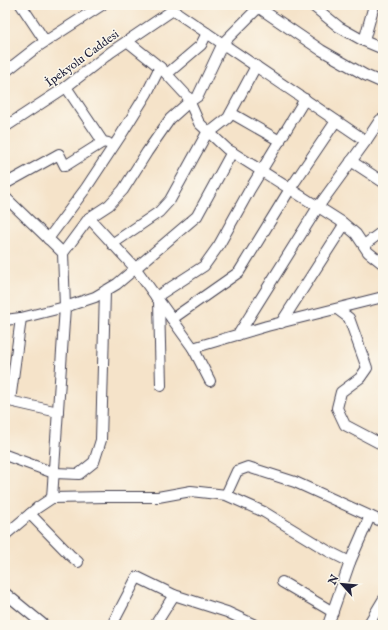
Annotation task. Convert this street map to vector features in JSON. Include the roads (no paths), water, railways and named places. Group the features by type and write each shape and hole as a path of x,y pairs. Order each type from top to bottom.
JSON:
{"street":[{"path":"21,5 46,42"},
{"path":"5,72 37,47 102,5"},
{"path":"312,5 339,26 364,41 383,49"},
{"path":"364,41 374,5"},
{"path":"52,498 65,307 63,253 89,218 108,205 123,190 170,119 198,96 223,43 259,6 321,50 365,75 383,83"},
{"path":"172,7 207,33 366,141"},
{"name":"İpekyolu Caddesi","path":"5,127 66,87 172,7"},
{"path":"48,239 86,188 147,93 163,71 201,45 207,33"},
{"path":"127,41 163,71 187,96 199,123 227,149 344,225 356,234 368,252 382,263 383,262"},
{"path":"112,244 159,212 170,200 209,132 228,118 256,66"},
{"path":"66,87 103,142"},
{"path":"157,299 204,266 219,245 249,191 305,99"},
{"path":"231,113 280,141"},
{"path":"238,335 318,207 380,120 383,121"},
{"path":"172,319 239,272 290,189 336,121"},
{"path":"5,184 59,154 66,166 103,142 115,144"},
{"path":"5,320 21,318 65,307 95,297 116,284 136,269 197,216 232,152"},
{"path":"352,161 383,182"},
{"path":"5,197 63,253"},
{"path":"89,218 136,269 193,348 210,381"},
{"path":"281,323 344,225"},
{"path":"364,246 383,231"},
{"path":"5,454 54,473 79,474 94,462 101,440 105,291"},
{"path":"193,348 281,323 383,297"},
{"path":"157,299 161,386"},
{"path":"337,309 349,318 367,368 360,378 341,392 337,408 345,425 383,445"},
{"path":"21,318 8,401 58,412"},
{"path":"226,495 237,471 248,467 296,482 383,522"},
{"path":"5,535 52,498 158,498 191,491 226,495 264,512 328,551 350,562"},
{"path":"30,514 78,562"},
{"path":"328,625 350,562 370,516"},
{"path":"112,625 137,577 174,595 227,612 255,625"},
{"path":"282,582 333,612"},
{"path":"5,593 44,625"},
{"path":"156,625 174,595"},
{"path":"368,625 383,600"}]}
